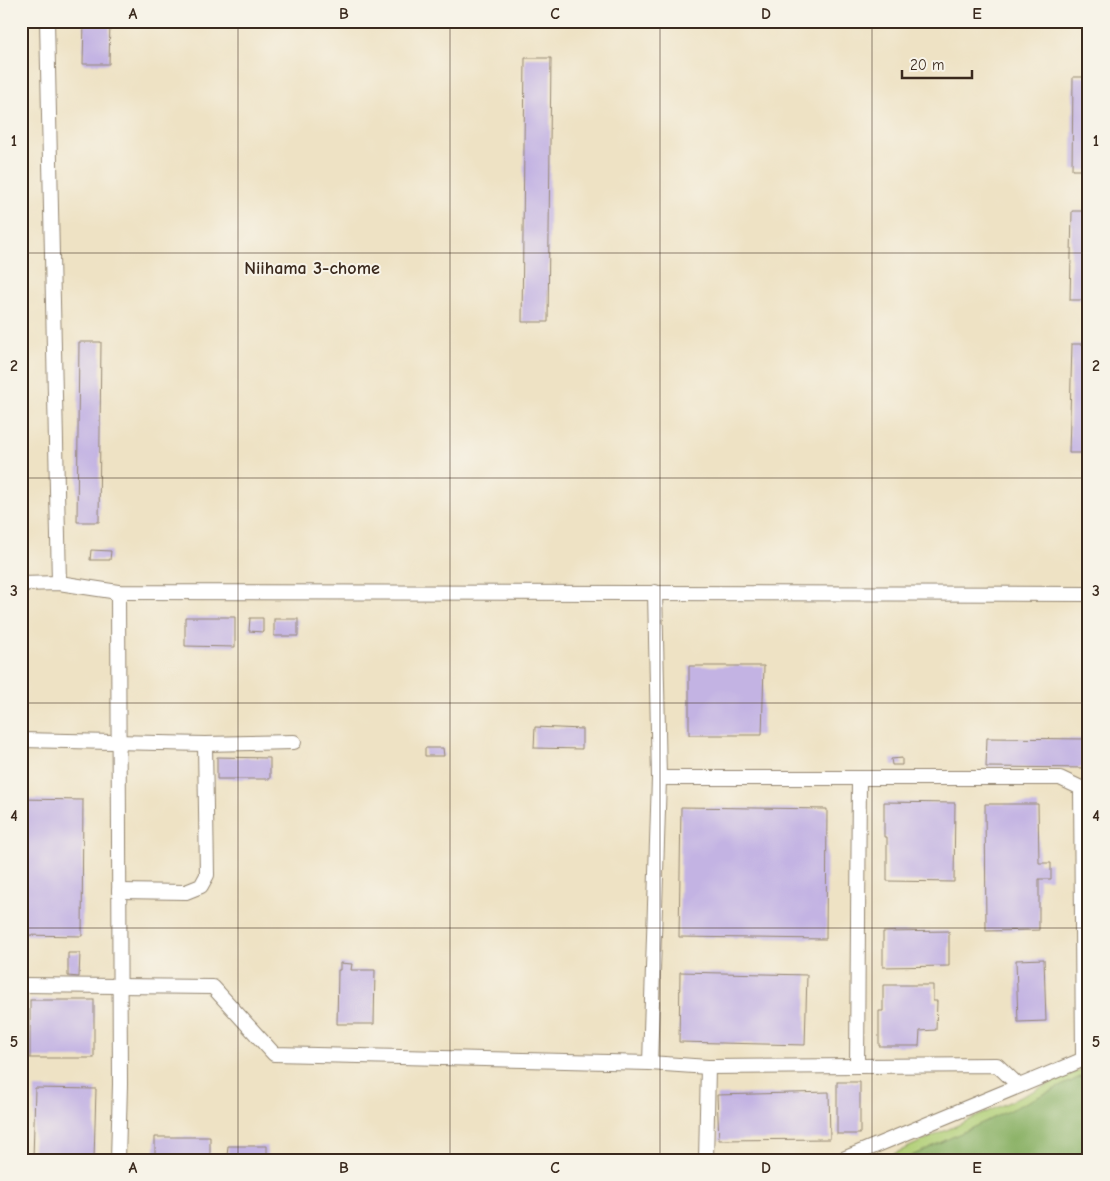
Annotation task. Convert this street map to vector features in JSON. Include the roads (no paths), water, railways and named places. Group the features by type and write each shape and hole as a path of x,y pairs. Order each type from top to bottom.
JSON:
{"lane":[{"path":"47,21 59,584"},
{"path":"21,584 59,584 118,592 1089,594"},
{"path":"118,592 120,1084 118,1160"},
{"path":"650,1063 659,778 654,592"},
{"path":"21,740 205,744 294,742"},
{"path":"119,891 186,892 201,886 207,876 205,744"},
{"path":"659,778 1060,778 1085,788 1086,1058 841,1160"},
{"path":"857,1066 859,778"},
{"path":"21,985 213,987 274,1054 650,1063 708,1068 996,1066 1018,1085"},
{"path":"706,1160 708,1068"}],"district":[{"name":"Niihama 3-chome","path":"312,268"}]}
